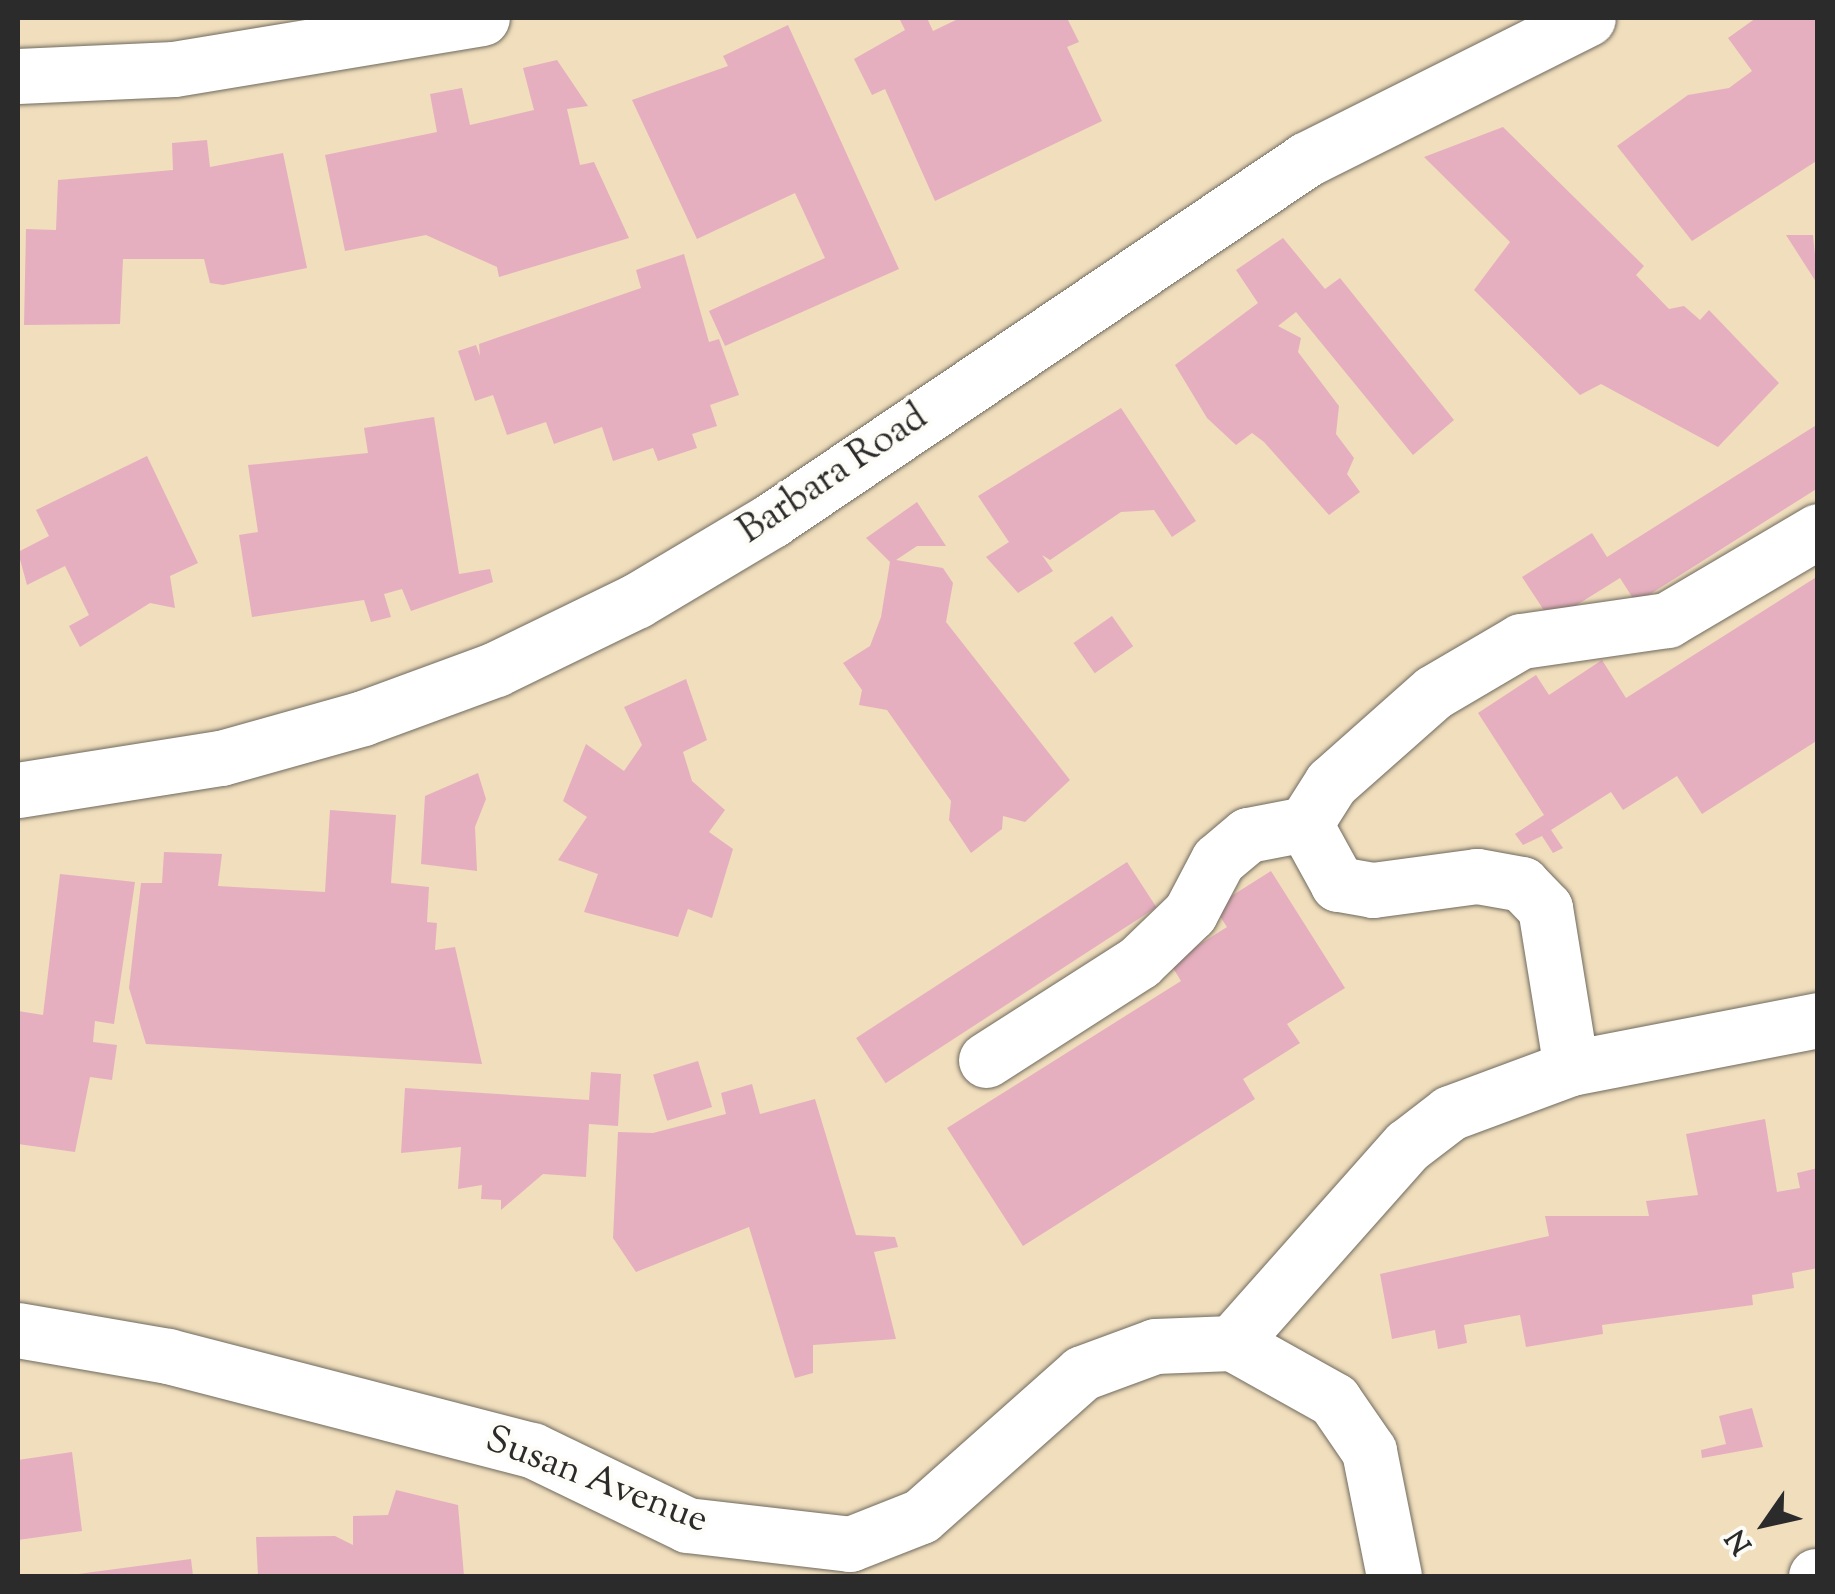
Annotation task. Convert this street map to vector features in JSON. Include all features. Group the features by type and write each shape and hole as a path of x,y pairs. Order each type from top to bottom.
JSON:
{"street":[{"path":"18,76 174,69 482,18"},
{"name":"Barbara Road","path":"18,790 221,758 363,718 496,669 636,600 772,520 1307,159 1588,18"},
{"path":"986,1060 1139,962 1248,835 1305,824 1330,783 1434,692 1521,641 1667,620 1818,530"},
{"path":"1305,824 1338,884 1373,890 1477,876 1522,884 1546,908 1571,1068"},
{"path":"1394,1576 1369,1451 1334,1400 1232,1343 1407,1146 1450,1113 1571,1068 1818,1020"},
{"name":"Susan Avenue","path":"18,1330 168,1356 532,1450 687,1525 850,1544 921,1516 1082,1373 1156,1346 1232,1343"}],"building":[{"path":"899,18 927,18 933,31 960,18 1067,18 1079,42 1067,47 1102,121 935,201 885,89 872,95 854,59 905,30"},
{"path":"1756,18 1818,18 1818,160 1692,241 1617,146 1688,95 1729,88 1752,71 1728,38"},
{"path":"788,25 899,269 725,346 709,311 825,258 795,193 697,239 632,100 728,66 723,56"},
{"path":"557,60 588,106 567,109 580,165 594,162 629,238 499,277 497,267 426,235 345,251 325,155 437,132 430,94 462,88 470,125 534,110 523,68"},
{"path":"1503,127 1644,266 1636,275 1669,309 1684,306 1700,320 1709,310 1779,383 1718,447 1601,384 1580,395 1474,290 1510,242 1424,157"},
{"path":"207,140 210,167 283,153 307,268 223,285 210,283 204,259 123,259 120,324 24,325 26,229 56,230 58,180 173,170 172,143"},
{"path":"1786,235 1813,235 1818,285"},
{"path":"1283,238 1325,289 1340,278 1454,420 1413,455 1296,312 1278,326 1301,338 1298,352 1339,406 1336,434 1354,458 1347,474 1360,492 1329,515 1264,442 1252,433 1236,445 1207,418 1175,365 1258,303 1236,270"},
{"path":"684,254 709,342 719,339 739,395 710,405 717,426 692,434 697,448 658,461 653,448 613,461 602,427 554,444 546,422 507,435 493,395 475,401 458,351 476,345 480,356 479,344 641,288 636,270"},
{"path":"1121,408 1196,521 1172,537 1154,510 1121,512 1050,560 1042,555 1053,571 1018,593 986,557 1009,542 978,496"},
{"path":"434,417 459,574 490,569 493,582 411,611 402,589 384,594 391,617 371,622 364,600 252,617 239,535 258,532 248,465 368,453 364,428"},
{"path":"1818,424 1818,488 1636,603 1620,578 1551,621 1522,577 1592,533 1607,557"},
{"path":"147,456 198,563 170,576 175,608 150,603 80,647 69,626 89,615 65,566 27,585 18,552 49,536 36,510"},
{"path":"917,502 946,546 917,546 896,560 943,568 953,583 946,622 1070,780 1025,822 1003,816 1002,829 971,853 949,820 951,801 887,710 859,705 862,690 843,663 870,646 881,617 890,562 866,538"},
{"path":"1818,576 1818,740 1702,814 1677,776 1623,810 1611,792 1551,830 1563,848 1553,853 1542,836 1523,845 1515,834 1544,815 1478,713 1536,675 1549,695 1602,660 1626,698"},
{"path":"1112,616 1133,646 1095,673 1073,643"},
{"path":"686,679 707,740 683,752 692,781 725,810 709,832 733,849 712,918 688,909 678,937 584,912 598,874 558,860 587,817 563,801 586,744 624,771 642,745 624,707"},
{"path":"478,773 486,799 475,827 477,871 421,864 425,796"},
{"path":"330,810 396,815 391,883 429,887 427,922 437,923 435,950 455,947 482,1064 146,1044 129,988 141,883 162,883 164,852 222,854 218,886 325,892"},
{"path":"1127,862 1156,907 886,1083 856,1038"},
{"path":"1271,871 1345,988 1287,1024 1300,1043 1243,1079 1255,1099 1023,1246 947,1128 1181,981 1170,963 1227,927 1214,907"},
{"path":"60,874 135,882 114,1024 95,1021 93,1042 117,1045 112,1080 90,1077 75,1152 18,1144 18,1011 43,1015"},
{"path":"698,1061 712,1107 667,1121 653,1075"},
{"path":"591,1072 621,1074 618,1126 589,1124 586,1177 543,1174 501,1210 501,1200 481,1199 482,1185 458,1189 461,1147 401,1153 405,1088 589,1100"},
{"path":"752,1084 760,1114 815,1099 856,1235 895,1237 898,1247 874,1252 896,1339 813,1345 813,1373 795,1378 749,1227 636,1272 613,1238 618,1132 653,1133 726,1114 721,1093"},
{"path":"1765,1119 1777,1192 1800,1188 1797,1173 1818,1168 1818,1268 1792,1273 1794,1288 1752,1295 1753,1305 1602,1325 1603,1334 1526,1347 1520,1315 1464,1325 1467,1343 1438,1349 1435,1330 1392,1339 1380,1274 1549,1236 1545,1216 1649,1216 1646,1201 1698,1195 1686,1134"},
{"path":"1752,1408 1763,1447 1702,1458 1701,1450 1726,1444 1719,1416"},
{"path":"72,1452 82,1531 18,1540 18,1460"},
{"path":"396,1490 458,1505 464,1576 258,1576 256,1537 335,1536 353,1545 353,1516 388,1515"},
{"path":"191,1559 193,1576 78,1576 78,1574"}]}
